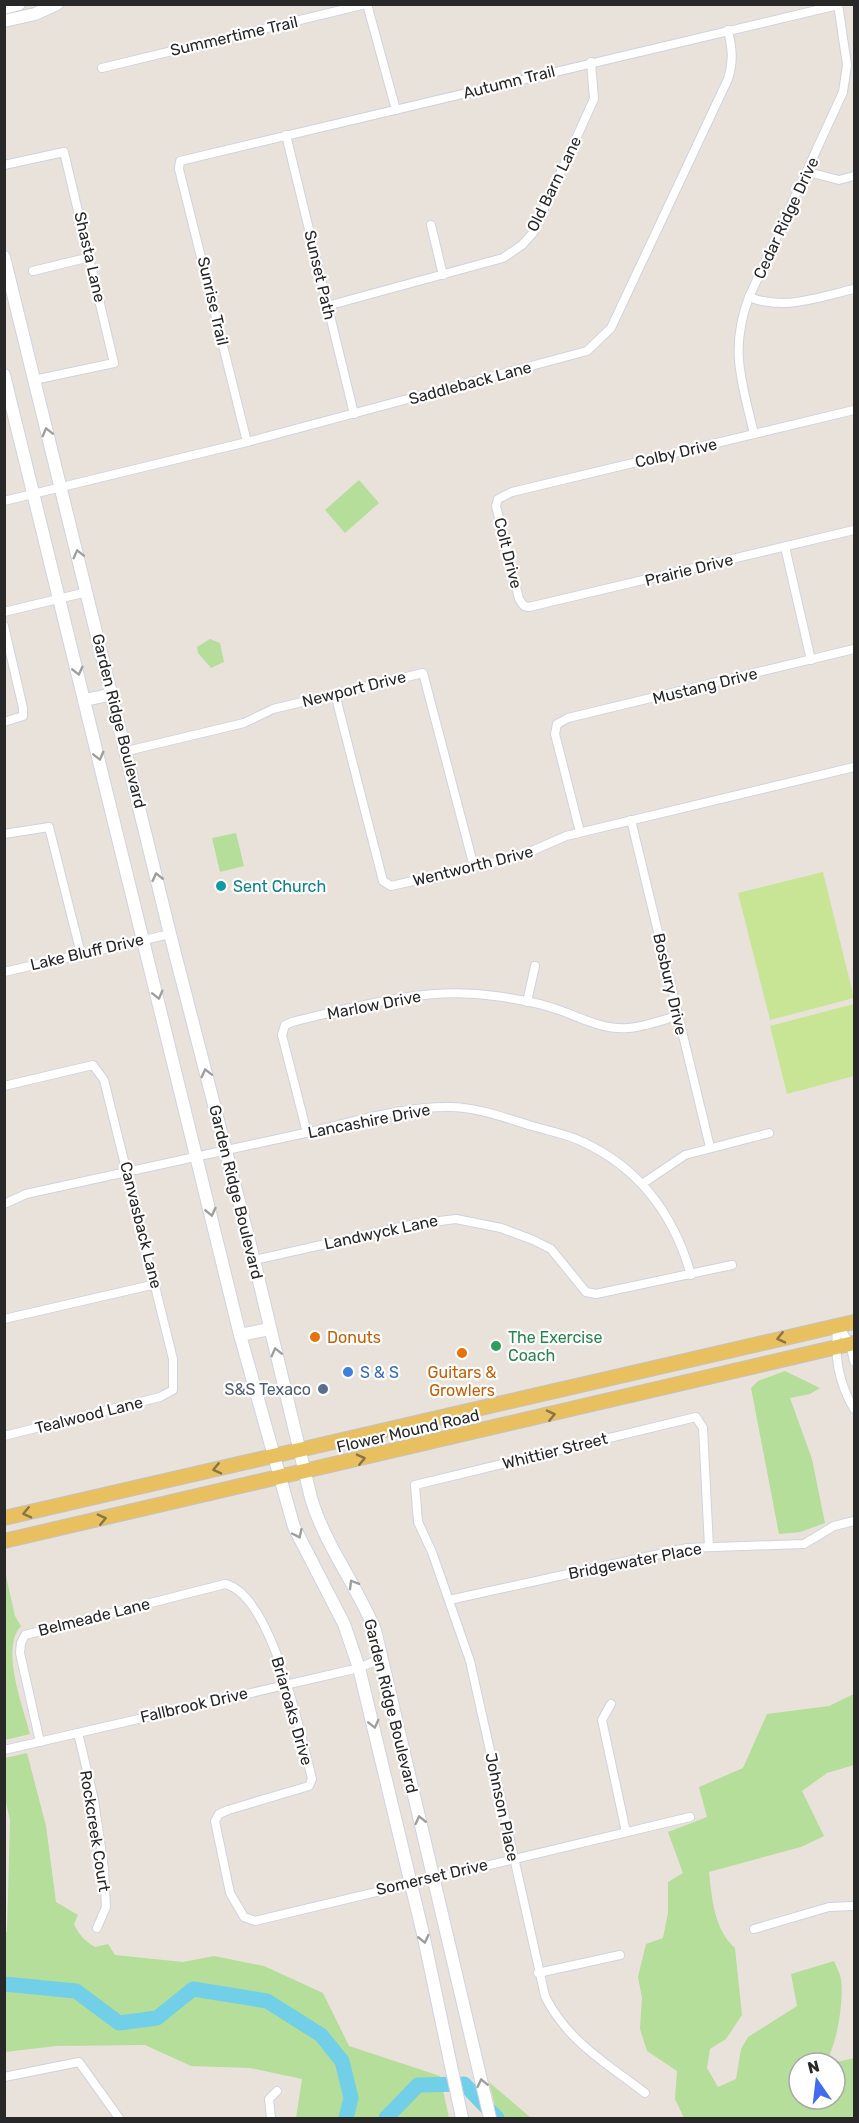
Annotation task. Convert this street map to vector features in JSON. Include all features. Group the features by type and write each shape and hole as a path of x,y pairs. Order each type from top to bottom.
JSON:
{"main road":[{"path":"4,8 19,4"},
{"path":"4,21 35,14 57,4"},
{"name":"Garden Ridge Boulevard","path":"4,257 127,751 170,934 254,1260 304,1473 321,1527 364,1604 382,1658 490,2118"},
{"name":"Garden Ridge Boulevard","path":"4,375 240,1335 294,1527 344,1624 359,1668 410,1882 462,2118"},
{"path":"85,700 113,694"},
{"name":"Flower Mound Road","path":"4,1518 855,1322"},
{"path":"240,1335 270,1329"},
{"name":"Flower Mound Road","path":"4,1542 852,1344"}],"street":[{"name":"Summertime Trail","path":"102,68 366,4"},
{"path":"366,4 396,110"},
{"name":"Autumn Trail","path":"180,160 838,5"},
{"name":"Cedar Ridge Drive","path":"754,434 737,351 738,331 749,297 843,92 847,57 838,5"},
{"name":"Saddleback Lane","path":"4,501 247,442 587,351 599,342 611,328 728,79 733,65 733,51 728,30"},
{"name":"Old Barn Lane","path":"327,306 503,258 533,233 594,99 591,62"},
{"name":"Sunset Path","path":"286,135 354,414"},
{"name":"Shasta Lane","path":"4,165 64,152 114,363 34,380"},
{"name":"Sunrise Trail","path":"180,160 180,169 247,442"},
{"path":"808,172 839,180 855,176"},
{"path":"431,225 443,275"},
{"path":"33,271 90,257"},
{"path":"749,297 765,304 779,305 855,289"},
{"name":"Colby Drive","path":"498,499 512,492 855,410"},
{"name":"Colt Drive","path":"498,499 498,515 519,599 524,606"},
{"name":"Prairie Drive","path":"524,606 536,607 855,530"},
{"path":"785,547 811,660"},
{"path":"4,612 87,592"},
{"path":"4,626 23,716 4,722"},
{"name":"Mustang Drive","path":"580,832 555,734 557,724 568,718 855,649"},
{"name":"Newport Drive","path":"127,751 244,723 273,709 423,673 474,867"},
{"name":"Wentworth Drive","path":"335,694 383,881 391,886 518,858 580,832 855,767"},
{"name":"Bosbury Drive","path":"631,820 710,1147"},
{"path":"4,834 49,827 81,954"},
{"name":"Lake Bluff Drive","path":"4,972 144,938 170,934"},
{"path":"527,1002 535,966"},
{"name":"Marlow Drive","path":"307,1132 282,1035 285,1025 403,997 476,994 527,1002 601,1025 620,1028 629,1028 677,1016"},
{"name":"Canvasback Lane","path":"4,1086 93,1065 107,1088 173,1359 173,1390"},
{"name":"Lancashire Drive","path":"4,1204 26,1194 406,1111 430,1108 466,1109 499,1116 584,1142 612,1159 642,1184 662,1206 676,1230 691,1275"},
{"path":"642,1184 678,1158 710,1147 769,1133"},
{"name":"Landwyck Lane","path":"254,1260 415,1224 456,1220 501,1228 551,1249 586,1292 596,1294 635,1288 732,1265"},
{"path":"4,1319 156,1284"},
{"path":"838,1325 852,1344 855,1361"},
{"path":"838,1325 834,1348 845,1394 855,1409"},
{"name":"Tealwood Lane","path":"4,1436 160,1397 173,1390"},
{"name":"Whittier Street","path":"415,1485 696,1417 703,1428 710,1547"},
{"name":"Johnson Place","path":"415,1485 418,1522 470,1660 538,1973 545,1996 561,2026 573,2038 645,2093"},
{"name":"Bridgewater Place","path":"449,1600 687,1548 804,1544 834,1526 855,1521"},
{"name":"Belmeade Lane","path":"40,1742 20,1653 21,1643 26,1635 225,1584 235,1586"},
{"name":"Briaroaks Drive","path":"235,1586 242,1591 270,1640 287,1683 312,1783 309,1786 228,1810 219,1814 215,1821 230,1893 244,1917"},
{"name":"Fallbrook Drive","path":"4,1750 359,1668 382,1658"},
{"path":"611,1704 602,1720 626,1832"},
{"name":"Rockcreek Court","path":"78,1733 94,1800 104,1869 106,1907 97,1928"},
{"name":"Somerset Drive","path":"244,1917 255,1921 690,1816"},
{"path":"754,1929 829,1907 855,1906"},
{"path":"538,1973 620,1955"},
{"path":"4,2077 79,2062 119,2118"},
{"path":"271,2118 269,2099 277,2091"}],"green space":[{"path":"359,480 379,503 345,533 325,510"},
{"path":"210,639 220,643 224,662 211,668 198,653 197,647"},
{"path":"236,833 244,866 220,872 212,838"},
{"path":"823,872 854,998 770,1020 738,893"},
{"path":"854,1004 854,1076 787,1094 770,1026"},
{"path":"785,1371 820,1388 810,1394 790,1398 812,1459 825,1523 800,1532 779,1534 751,1388 758,1381"},
{"path":"4,1567 15,1616 21,1626 15,1636 13,1662 30,1734 5,1740"},
{"path":"854,1694 854,1765 827,1773 802,1791 824,1836 801,1847 709,1872 718,1923 735,1948 742,2015 726,2039 710,2049 707,2068 718,2087 736,2079 741,2049 748,2037 797,2006 791,1974 834,1961 842,1988 833,2047 831,2051 787,2051 787,2111 847,2111 847,2060 854,2058 854,2118 684,2118 675,2099 677,2071 647,2051 640,2029 642,1998 638,1977 646,1944 663,1938 668,1913 668,1882 683,1873 668,1832 707,1817 699,1787 743,1768 767,1714 829,1706"},
{"path":"27,1753 46,1826 56,1902 78,1915 74,1924 85,1940 95,1947 108,1944 115,1955 183,1962 214,1956 264,1966 323,1993 349,2046 440,2076 449,2118 296,2118 302,2079 250,2068 191,2066 145,2045 56,2046 5,2052 4,1934 7,1932 10,1820 5,1798 5,1758"},
{"path":"489,2082 531,2118 498,2118"}],"waterway":[{"path":"4,1984 76,1991 119,2023 157,2018 193,1989 267,2001 321,2035 342,2061 351,2098 346,2118"},
{"path":"386,2118 418,2085 464,2084 497,2118"}],"place":[{"name":"Sent Church","path":"221,886"},
{"name":"Donuts","path":"315,1337"},
{"name":"The Exercise Coach","path":"496,1346"},
{"name":"Guitars & Growlers","path":"462,1353"},
{"name":"S & S","path":"348,1372"},
{"name":"S&S Texaco","path":"323,1389"}]}
